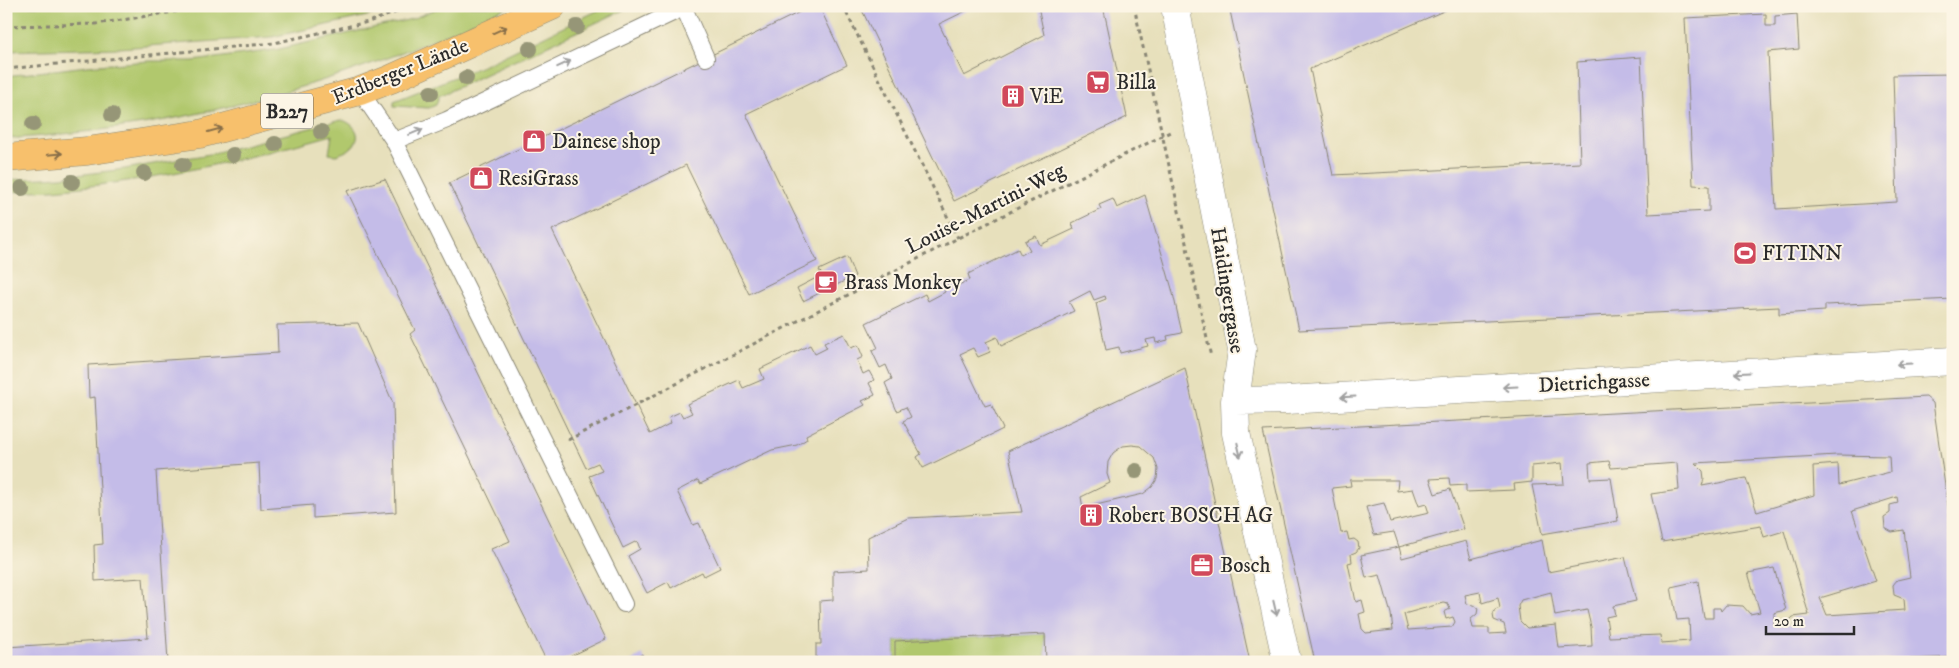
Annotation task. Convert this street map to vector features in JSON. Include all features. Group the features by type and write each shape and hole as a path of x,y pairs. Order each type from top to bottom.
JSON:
{"main road":[{"name":"Erdberger Lände","path":"6,158 87,151 200,134 360,91 391,79 552,6"}],"street":[{"name":"Haidingergasse","path":"1175,6 1242,350 1235,402 1236,433 1287,662"},
{"name":"Dietrichgasse","path":"1235,402 1953,361"}],"lane":[{"path":"394,141 447,120 685,7 706,58"},
{"path":"360,91 394,141 624,604"}],"path":[{"path":"6,26 96,24 212,6"},
{"path":"6,69 274,43 368,22 415,6"},
{"path":"843,6 958,238"},
{"path":"1134,6 1211,360"},
{"name":"Louise-Martini-Weg","path":"548,451 958,238 1197,118"}],"green space":[{"path":"6,6 397,6 367,16 272,37 119,48 6,51"},
{"path":"443,6 509,6 366,66 268,97 167,120 75,133 6,139 6,76 149,61 193,61 275,50 412,19"},
{"path":"607,6 632,6 439,96 436,105 429,108 394,106 394,101 485,65"},
{"path":"341,120 353,126 357,137 356,142 351,148 336,155 329,154 332,135 266,153 165,175 63,189 6,192 6,180 61,177 125,169 210,154"},
{"path":"1045,634 1046,662 895,662 895,641"}],"building":[{"path":"812,6 819,6 847,65 746,114 817,261 749,294 686,165 552,230 650,434 671,423 669,417 680,412 683,417 692,413 687,404 739,380 743,388 764,379 760,369 810,345 815,354 827,348 824,343 844,334 851,348 858,345 863,357 857,360 863,374 869,371 874,380 869,383 875,395 862,401 865,405 806,435 807,439 797,445 772,450 700,484 698,480 677,491 693,525 699,523 720,568 704,576 702,572 671,588 668,582 647,593 628,556 640,549 637,541 623,548 589,476 602,471 598,463 586,468 449,183"},
{"name":"ViE","path":"860,6 976,6 939,24 964,76 1044,35 1038,6 1103,6 1127,117 954,201"},
{"path":"1229,6 1455,6 1310,69 1333,175 1580,163 1577,62 1641,57 1648,214 1709,211 1709,186 1693,185 1685,18 1766,14 1766,26 1775,26 1775,16 1797,14 1799,49 1768,52 1776,209 1897,202 1893,75 1953,74 1953,299 1825,305 1825,311 1779,314 1779,307 1299,330"},
{"path":"385,179 606,639 559,662 547,662 491,549 510,541 410,334 415,330 347,191"},
{"path":"1145,195 1172,289 1182,333 1167,336 1168,340 1156,343 1155,338 1146,340 1148,346 1120,353 1119,347 1106,350 1096,303 1106,299 1105,296 1094,300 1090,291 1069,302 1074,311 1001,346 997,337 986,342 990,352 978,357 973,348 960,354 985,406 991,404 1003,429 923,468 917,457 921,454 903,421 911,417 906,407 897,411 885,383 892,379 886,365 880,368 872,351 878,348 866,323 925,294 928,301 945,292 943,286 953,281 956,286 970,280 968,274 1018,249 1021,255 1030,250 1025,241 1036,236 1040,245 1074,229 1072,223 1101,209 1099,205 1113,199 1117,208"},
{"name":"Brass Monkey","path":"847,257 855,276 803,301 797,288 822,275 819,270"},
{"path":"358,323 393,403 396,512 313,518 313,505 261,509 259,463 156,471 168,662 6,662 6,647 148,638 143,578 95,581 94,545 103,544 95,397 89,398 88,365 278,353 277,325"},
{"name":"Robert BOSCH AG","path":"1185,368 1250,662 1046,662 1045,634 895,641 895,662 816,662 816,644 821,644 820,601 833,600 833,571 869,569 868,537 908,518 1022,512 1008,451","holes":["1123,446 1140,446 1154,458 1158,469 1157,479 1152,487 1143,494 1083,508 1081,497 1110,483 1107,474 1108,462 1113,453"]},
{"path":"1926,397 1933,403 1953,541 1953,657 1845,662 1315,662 1263,431","holes":["1837,455 1889,456 1890,472 1839,485 1838,464 1813,466 1814,495 1757,512 1746,478 1702,486 1704,479 1703,471 1695,463","1609,461 1611,468 1677,463 1679,490 1651,494 1662,542 1761,526 1764,537 1784,531 1809,615 1793,617 1790,620 1791,625 1774,626 1774,613 1786,610 1774,568 1748,573 1760,612 1750,614 1743,606 1726,605 1721,611 1720,608 1713,608 1713,618 1704,618 1698,581 1671,587 1677,620 1689,619 1690,641 1661,643 1660,635 1609,637 1606,617 1615,615 1613,606 1636,601 1625,557 1548,572 1542,540 1471,559 1466,541 1402,558 1399,547 1464,529 1450,489 1435,494 1430,479 1449,478 1450,486 1466,485 1466,492 1515,490 1514,484 1532,482 1532,466 1562,463 1564,484 1532,485 1542,534 1618,521 1611,478 1590,479 1589,463","1350,480 1398,480 1397,491 1413,489 1419,506 1426,504 1429,513 1390,522 1384,503 1366,507 1374,535 1394,532 1399,547 1361,555 1366,578 1380,575 1391,614 1393,630 1366,633 1362,629 1359,614 1365,612 1362,600 1356,602 1348,563 1352,562 1351,554 1359,548 1358,542 1354,539 1349,540 1347,532 1341,533 1332,488 1351,486","1897,497 1898,503 1890,505 1890,513 1884,517 1885,528 1892,532 1904,530 1910,577 1897,580 1893,585 1894,595 1904,599 1905,610 1827,615 1820,598 1876,581 1852,511","1480,592 1482,603 1498,598 1500,608 1495,610 1494,620 1504,624 1506,633 1489,634 1489,628 1473,628 1471,619 1477,614 1478,608 1467,604 1465,595","1551,592 1555,616 1587,610 1591,627 1592,646 1559,648 1556,625 1527,628 1520,621 1518,606 1521,600","1443,603 1448,604 1450,609 1444,612 1446,619 1453,617 1455,622 1452,627 1408,630 1404,614"]},
{"path":"6,408 8,408 9,435 6,435"},
{"path":"642,654 646,662 629,662"}],"place":[{"name":"Billa","path":"1098,82"},
{"name":"ViE","path":"1013,96"},
{"name":"Dainese shop","path":"534,141"},
{"name":"ResiGrass","path":"481,178"},
{"name":"FITINN","path":"1745,253"},
{"name":"Brass Monkey","path":"826,282"},
{"name":"Robert BOSCH AG","path":"1091,515"},
{"name":"Bosch","path":"1202,565"}]}
